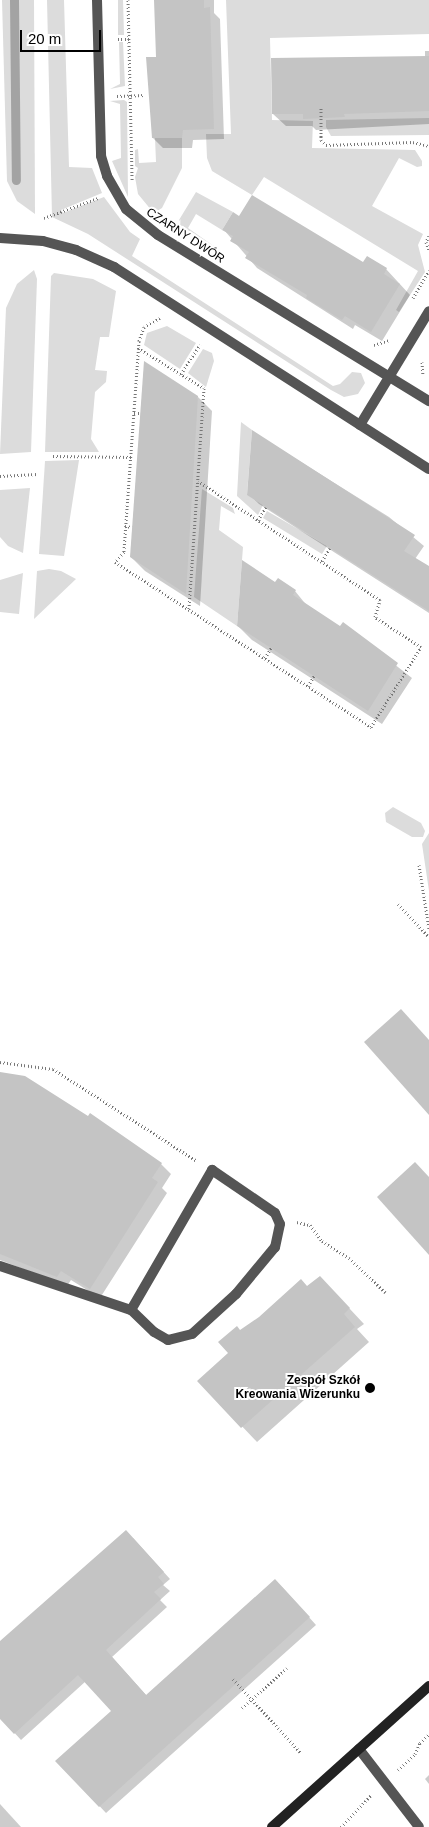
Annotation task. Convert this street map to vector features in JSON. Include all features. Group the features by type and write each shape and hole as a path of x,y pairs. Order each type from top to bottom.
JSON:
{"street":[{"name":"CZARNY DWÓR","path":"97,0 101,156 107,176 126,209 158,235 351,356 390,375 429,401"},
{"path":"0,238 44,241 76,250 114,267 429,469"},
{"path":"360,425 429,311"},
{"path":"0,1266 131,1310 154,1332 168,1340 192,1334 236,1294 274,1247 280,1230 276,1216 265,1204 212,1170 131,1310"},
{"path":"272,1827 429,1686"},
{"path":"359,1749 419,1827"}],"path":[{"path":"128,0 130,95 135,189"},
{"path":"118,39 129,39"},
{"path":"130,95 145,95"},
{"path":"321,108 321,140 326,145 413,142 429,146"},
{"path":"44,218 80,203"},
{"path":"429,236 426,242 429,250"},
{"path":"163,317 144,327 138,348 124,552 114,562 371,727 422,647 375,617 380,600 198,481"},
{"path":"367,346 389,340"},
{"path":"181,374 203,342"},
{"path":"138,348 204,388 189,610"},
{"path":"425,381 422,362 426,356"},
{"path":"134,413 141,413"},
{"path":"53,456 131,457"},
{"path":"0,476 37,474"},
{"path":"258,520 266,507"},
{"path":"125,526 132,527"},
{"path":"322,561 330,548"},
{"path":"264,658 271,648"},
{"path":"308,686 314,676"},
{"path":"419,865 429,929"},
{"path":"398,904 429,937"},
{"path":"0,1062 53,1069 212,1170"},
{"path":"276,1216 310,1225 322,1241 349,1258 385,1292"},
{"path":"242,1708 287,1668"},
{"path":"234,1679 301,1753"},
{"path":"341,1827 361,1809"}],"shaded area":[{"path":"2,0 34,0 35,214 17,201 7,181"},
{"path":"47,0 64,0 69,167 92,168 102,193 61,210 63,213 104,197 130,232 140,239 132,256 333,386 340,384 352,372 361,373 365,383 358,394 344,397 331,390 88,234 52,217"},
{"path":"118,0 123,0 124,35 118,35"},
{"path":"226,0 429,0 429,34 270,38 272,120 313,121 312,148 415,150 422,161 422,166 417,167 399,158 372,206 423,234 418,245 425,272 399,312 396,310 418,271 264,177 252,195 212,171 207,158 206,134 231,134"},
{"path":"119,42 123,42 125,86 110,89 120,84"},
{"path":"124,100 127,102 128,197 112,161 121,158 120,104 110,101"},
{"path":"429,118 429,135 331,136 326,127 326,120"},
{"path":"155,138 182,138 182,168 162,208 152,211 138,194 135,177 138,168 135,166 135,150 138,149 139,163 156,162"},
{"path":"196,192 233,212 222,230 196,214 188,228 218,249 180,225 179,220"},
{"path":"34,270 37,279 31,452 0,454 6,308 17,284"},
{"path":"54,273 93,279 116,291 109,337 100,337 95,370 107,371 106,382 95,392 91,439 99,452 45,452 51,276"},
{"path":"167,326 196,343 180,369 144,345 147,333"},
{"path":"203,349 212,353 214,361 206,387 188,373"},
{"path":"241,422 252,430 247,494 263,505 258,515 237,496"},
{"path":"79,460 64,556 39,554 45,461"},
{"path":"30,488 23,553 8,546 0,537 0,490"},
{"path":"202,489 233,508 235,514 221,506 219,530 243,547 237,626 194,597"},
{"path":"267,511 327,546 322,554 263,518"},
{"path":"49,569 61,571 76,579 34,619 37,571"},
{"path":"23,573 19,614 0,612 0,580"},
{"path":"393,807 421,823 425,831 423,837 412,837 386,822 385,813"},
{"path":"429,833 429,891 422,844"}],"building":[{"path":"154,0 204,0 204,8 210,7 214,129 183,130 182,138 152,138 146,57 156,57"},
{"path":"429,56 429,111 344,114 345,117 303,119 303,114 272,114 271,58"},
{"path":"252,195 363,262 367,256 387,268 384,274 400,284 371,332 345,316 342,320 306,298 307,295 245,258 249,252 230,241 233,236 222,230 233,212 239,216"},
{"path":"144,361 198,396 186,594 130,557"},
{"path":"252,430 415,535 404,551 429,566 429,611 247,495"},
{"path":"242,560 275,582 278,578 296,590 293,595 340,626 343,622 398,663 368,711 237,626"},
{"path":"401,1009 429,1040 429,1115 364,1042"},
{"path":"0,1072 25,1076 88,1116 90,1113 162,1163 152,1178 158,1182 90,1289 61,1271 57,1277 0,1254"},
{"path":"415,1162 429,1177 429,1255 377,1197"},
{"path":"320,1276 350,1308 344,1314 355,1327 241,1428 197,1381 228,1353 218,1342 237,1326 240,1330 259,1317 301,1279 307,1286"},
{"path":"126,1530 164,1572 158,1577 164,1584 154,1592 161,1599 106,1650 146,1695 275,1579 310,1617 99,1807 55,1761 111,1711 78,1675 14,1734 0,1719 0,1641"}],"waterway":[{"path":"14,0 16,180"}],"place":[{"name":"Zespół Szkół Kreowania Wizerunku","path":"370,1388"}]}
